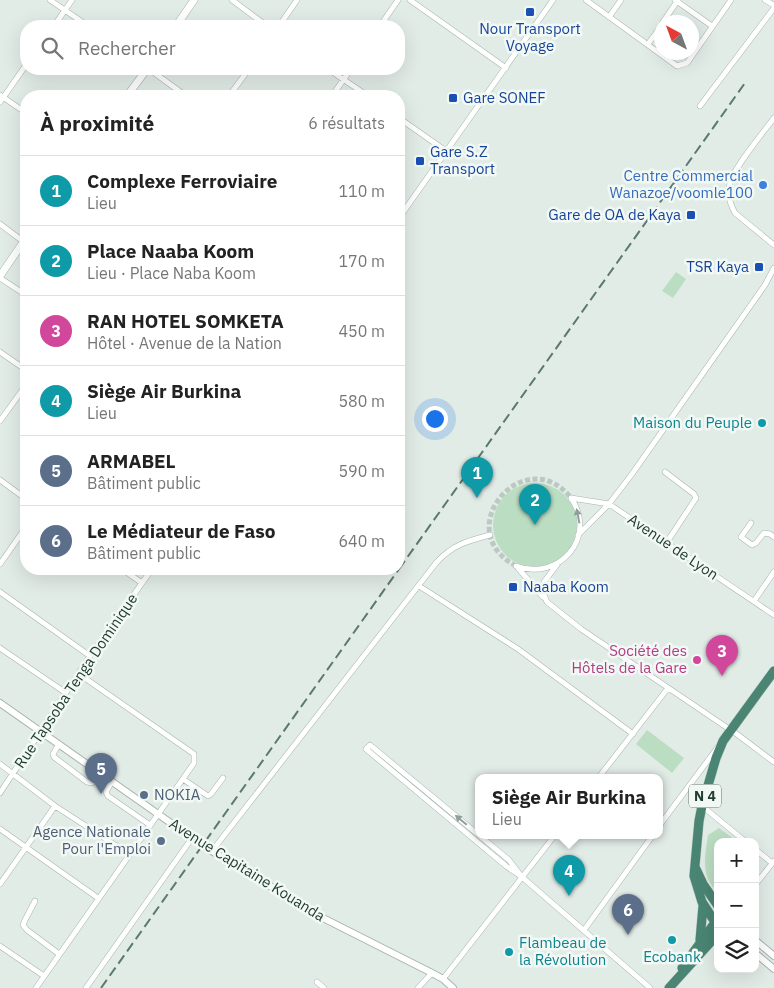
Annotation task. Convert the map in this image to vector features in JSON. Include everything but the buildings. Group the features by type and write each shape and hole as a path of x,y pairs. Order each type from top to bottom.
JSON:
{"highway":[{"name":"N 4","path":"671,984 700,940 703,905 696,887 695,867 699,821 716,758 730,730 774,670"},
{"path":"695,867 703,884 714,900"},
{"path":"703,905 714,920"},
{"path":"700,940 714,922"},
{"name":"N 4","path":"671,984 714,938"}],"main road":[{"path":"180,20 194,0"},
{"path":"132,90 143,75"},
{"path":"0,277 20,247"}],"street":[{"path":"50,0 79,20"},
{"path":"58,20 72,0"},
{"path":"232,0 259,20"},
{"path":"282,20 297,0"},
{"path":"384,20 398,0"},
{"path":"410,0 506,68"},
{"path":"405,209 553,0"},
{"path":"586,0 676,66 687,63 731,0"},
{"path":"609,17 621,0"},
{"path":"668,15 677,0 712,26"},
{"path":"700,106 774,7 765,0"},
{"path":"648,44 654,35"},
{"path":"20,73 1,98 20,109"},
{"path":"156,75 178,90"},
{"path":"233,90 245,75"},
{"path":"337,75 359,90"},
{"path":"336,90 347,75"},
{"path":"774,118 738,168 730,183 729,191 731,206 735,213 774,245"},
{"path":"405,122 446,151"},
{"path":"0,224 20,237"},
{"path":"578,535 609,504 632,474 772,274 774,268"},
{"path":"0,277 20,291"},
{"path":"0,352 20,366"},
{"path":"0,421 20,393"},
{"path":"665,472 694,494 696,498 667,542"},
{"path":"0,480 20,495"},
{"path":"547,602 542,590 544,582 560,562 572,551 578,535 580,519 577,508 571,498 609,504"},
{"name":"Avenue de Lyon","path":"609,504 774,615"},
{"path":"750,523 741,537 752,545 764,533 774,537"},
{"path":"212,851 286,754 446,552 467,541 490,535"},
{"path":"0,564 20,536"},
{"path":"560,562 549,568 538,570 527,570 516,566 547,602 581,629 774,762"},
{"path":"754,601 774,572"},
{"path":"131,575 142,583"},
{"name":"Rue Tapsoba Tenga Dominique","path":"0,793 90,656 148,575"},
{"path":"419,586 518,649 633,734"},
{"path":"0,592 90,656"},
{"path":"0,648 66,693"},
{"path":"37,988 194,763 194,754 79,674"},
{"path":"601,774 668,688"},
{"name":"Avenue Capitaine Kouanda","path":"0,703 212,851 323,918 432,973 443,979 453,988"},
{"path":"663,821 723,741"},
{"path":"59,744 53,754 54,757 87,782 95,782 102,774"},
{"path":"475,832 370,745 366,749 506,866 522,877 650,988"},
{"path":"0,764 55,806 129,854"},
{"path":"183,779 208,796 223,778"},
{"path":"112,781 106,789 108,796 150,825"},
{"path":"0,884 55,806"},
{"path":"702,806 741,838"},
{"path":"0,829 98,898"},
{"path":"86,988 192,838"},
{"path":"484,839 509,860 522,877"},
{"path":"443,979 552,839"},
{"path":"584,930 650,839"},
{"path":"757,883 773,862 759,852"},
{"path":"36,901 23,925 59,954"},
{"path":"759,943 774,956"},
{"path":"0,946 44,976"},
{"path":"759,956 774,969"},
{"path":"418,988 432,973"},
{"path":"317,982 324,988"}],"green space":[{"path":"676,272 686,279 673,298 662,291"},
{"path":"535,483 551,486 570,502 574,509 577,525 574,541 558,560 551,564 535,567 519,564 500,548 496,541 493,525 496,509 512,490 519,486"},
{"path":"647,730 684,758 672,773 636,744"},
{"path":"719,828 733,838 714,838 714,888 708,880 705,866 708,835"}],"tunnel":[{"path":"516,566 497,550 489,532 491,513 501,497 515,485 533,479 553,483 571,498"}],"railway":[{"path":"405,561 745,83"},
{"path":"101,988 395,575"}],"place":[{"name":"Nour Transport Voyage","path":"530,12"},
{"name":"Gare SONEF","path":"453,98"},
{"name":"Gare S.Z Transport","path":"420,161"},
{"name":"Centre Commercial Wanazoe/voomle100","path":"763,185"},
{"name":"Gare de OA de Kaya","path":"691,215"},
{"name":"TSR Kaya","path":"759,267"},
{"name":"Maison du Peuple","path":"762,423"},
{"name":"Complexe Ferroviaire","path":"477,498"},
{"name":"Place Naaba Koom","path":"535,525"},
{"name":"Naaba Koom","path":"513,587"},
{"name":"Société des Hôtels de la Gare","path":"697,660"},
{"name":"RAN HOTEL SOMKETA","path":"722,676"},
{"name":"ARMABEL","path":"101,794"},
{"name":"NOKIA","path":"144,795"},
{"name":"Agence Nationale Pour l'Emploi","path":"161,841"},
{"name":"Siège Air Burkina","path":"569,896"},
{"name":"Le Médiateur de Faso","path":"628,935"},
{"name":"Ecobank","path":"672,940"},
{"name":"Flambeau de la Révolution","path":"509,952"}]}
